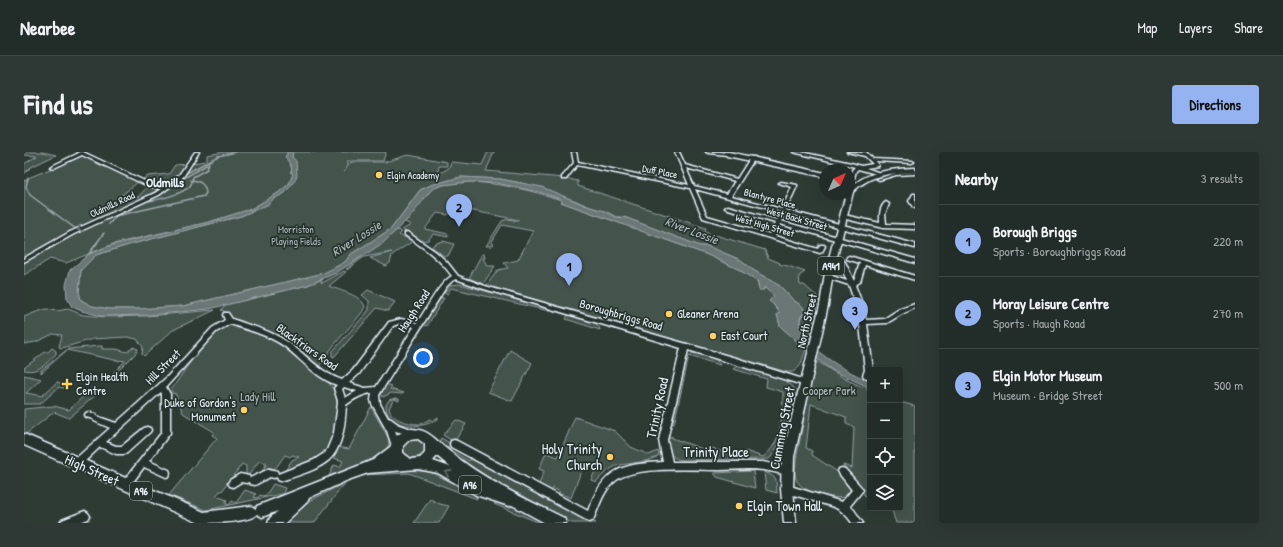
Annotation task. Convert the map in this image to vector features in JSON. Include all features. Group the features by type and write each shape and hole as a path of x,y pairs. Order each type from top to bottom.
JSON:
{"highway":[{"name":"A96","path":"237,523 242,517 369,468 390,456 401,438 415,433 426,436 432,445 460,468 522,504 559,523"},
{"name":"High Street","path":"24,440 180,509 210,520 257,511"},
{"path":"396,448 399,459 414,464 428,458 431,454 432,445"},
{"name":"A96","path":"369,468 414,464 440,468 486,492 522,504"},
{"name":"A96","path":"275,523 310,492"},
{"path":"257,511 269,516 270,523"}],"main road":[{"path":"727,153 819,173"},
{"path":"855,181 858,182 915,171"},
{"name":"North Street","path":"810,363 850,192 858,182"},
{"name":"Cumming Street","path":"790,523 787,489 789,453 810,363"}],"street":[{"name":"Oldmills Road","path":"24,260 72,233 157,194 181,176 197,152"},
{"path":"564,178 576,163 574,152"},
{"path":"677,152 693,187"},
{"path":"708,152 727,153"},
{"path":"795,152 859,167 878,177"},
{"path":"849,152 866,154 876,164 875,166 859,167 855,169"},
{"path":"52,167 81,153 150,185 166,188"},
{"path":"728,196 753,158"},
{"path":"872,160 912,162"},
{"name":"Duff Place","path":"576,163 693,187"},
{"path":"684,166 738,180"},
{"path":"772,236 785,211 795,186 780,183"},
{"name":"Blantyre Place","path":"693,187 915,246"},
{"name":"West High Street","path":"693,187 705,217 821,248"},
{"path":"915,195 912,201 915,206"},
{"path":"882,226 882,214 886,204"},
{"name":"West Back Street","path":"728,208 915,262"},
{"path":"844,217 882,226 897,228 915,227"},
{"path":"407,234 446,263 456,277"},
{"path":"849,258 915,278"},
{"path":"842,262 852,284 864,322 869,367"},
{"path":"829,277 852,284 857,282 863,263"},
{"name":"Haugh Road","path":"378,390 444,286 456,277"},
{"name":"Boroughbriggs Road","path":"456,277 483,287 781,374 799,382 806,383"},
{"path":"864,322 885,321 900,312 915,306"},
{"name":"Blackfriars Road","path":"227,318 266,333 286,344 320,372 331,379 365,391 378,390"},
{"name":"Hill Street","path":"77,463 162,386 227,318"},
{"path":"233,483 240,478 255,481 269,473 277,476 322,460 329,454 335,441 343,403 338,390 342,383 356,372 391,324 401,321 419,326"},
{"name":"Trinity Road","path":"668,466 663,440 685,346"},
{"path":"130,479 144,463 166,431 166,394 162,386"},
{"path":"378,390 374,399 377,407 385,419 396,448"},
{"path":"343,403 352,396 365,391"},
{"path":"93,417 117,427"},
{"path":"385,419 396,428 415,433"},
{"path":"99,443 116,450 124,450 147,430"},
{"path":"454,444 590,517 600,492 614,476 632,468 668,466"},
{"path":"144,463 166,473"},
{"name":"Trinity Place","path":"668,466 763,466 787,471"},
{"path":"842,472 858,490 844,507"},
{"path":"787,489 844,507 858,523"},
{"path":"66,523 85,516"}],"green space":[{"path":"24,152 42,152 56,155 31,167 24,174 24,164 37,156 24,155"},
{"path":"224,152 287,152 288,155 286,156 292,171 290,171 293,174 289,184 278,193 251,209 209,222 113,244 66,263 50,259 24,275 24,180 26,181 28,178 85,155 136,179 138,182 122,195 138,197 151,183 143,179 148,176 169,174 175,165 188,164 156,191 132,204 79,227 38,249 44,251 93,224 126,209 163,189 175,181 192,163 207,161 207,155"},
{"name":"Morriston Playing Fields","path":"293,152 386,152 383,161 347,161 348,163 344,172 350,163 353,162 385,162 408,155 447,162 447,166 439,166 437,175 449,168 451,162 482,165 488,152 494,152 486,171 564,178 578,181 578,186 706,228 705,232 765,250 768,258 780,263 779,264 805,272 799,276 800,285 804,285 819,298 809,339 807,340 800,325 802,315 807,315 802,306 793,300 780,286 753,270 741,260 707,246 700,246 624,217 616,217 605,211 597,210 574,200 522,183 500,179 461,177 431,185 420,190 391,229 351,254 345,262 325,273 183,306 110,309 92,306 81,300 79,292 81,270 96,255 132,244 241,216 268,204 273,199 285,193 295,180 292,157"},
{"path":"468,182 515,188 561,200 561,202 708,255 738,269 758,282 758,287 768,290 774,296 773,304 780,313 777,314 780,326 806,349 800,366 793,372 787,372 486,286 498,270 508,268 504,263 518,260 533,231 502,225 491,243 494,244 491,246 486,246 502,221 508,219 519,220 458,208 454,213 450,212 448,215 437,213 425,229 448,234 448,237 433,234 428,240 422,241 402,230 411,225 405,222 432,189 443,185"},
{"path":"397,230 402,232 399,235 413,241 392,255 390,263 386,266 370,258 392,252 364,257 347,270 346,269 384,241"},
{"path":"443,241 454,244 448,256 444,256 432,247 434,244"},
{"path":"482,254 484,254 485,258 483,258 487,266 495,266 483,284 469,278"},
{"name":"Lady Hill","path":"344,271 346,272 329,286 355,296 360,299 365,307 314,371 331,386 337,402 334,431 323,456 285,471 292,460 299,457 292,455 290,457 285,455 275,469 268,467 261,473 267,463 259,461 248,476 246,475 246,466 242,464 222,491 220,491 216,496 227,500 225,503 229,505 232,501 236,503 245,490 256,494 254,497 258,498 260,495 265,497 273,484 285,488 283,494 206,510 169,495 217,438 212,435 214,432 183,413 175,393 173,394 171,390 206,342 223,327 232,324 226,312 221,310 225,305 308,285 323,279 321,282 322,283"},
{"path":"460,284 550,309 549,311 451,288 447,294 444,293 451,285"},
{"path":"368,290 395,302 388,311 377,308 334,357 332,356 332,352 369,310 369,301 362,295"},
{"path":"441,298 444,298 427,326 424,325 386,384 392,386 390,389 404,393 391,393 383,397 380,392"},
{"path":"47,309 57,311 68,309 83,315 105,317 147,316 215,310 173,330 144,356 142,354 143,347 137,339 127,337 93,339 62,348 59,347 62,335 53,334 36,342 24,344 24,317"},
{"path":"568,315 592,321 596,323 600,330 566,319"},
{"path":"102,346 102,349 116,349 127,352 133,347 138,349 136,353 116,373 113,373 125,361 67,350 41,373 41,370 68,349"},
{"path":"52,348 56,351 56,354 42,367 30,371 24,370 24,368"},
{"path":"510,350 532,363 512,401 488,392"},
{"path":"693,353 709,356 716,360 720,365 689,356 674,424 672,424 687,357"},
{"name":"Cooper Park","path":"815,360 847,380 867,389 867,497 843,465 852,468 854,427 846,424 846,417 811,404 806,448 812,451 812,455 842,475 851,489 846,497 841,498 826,496 804,488 799,484 795,477 796,460"},
{"path":"737,366 751,368 778,377 786,381 796,390 784,436 771,457 769,459 681,460 671,455 668,446 669,438 672,436 672,438 708,451 709,447 743,459 745,451 763,457 770,451 778,436 782,419 783,392 766,387 767,379 733,369"},
{"path":"24,375 41,379 26,393 42,396 57,382 66,385 64,388 59,387 40,404 24,404"},
{"path":"91,389 98,393 69,418 54,412 26,434 24,433 24,409 54,406 69,410"},
{"path":"395,398 399,399 399,401 394,399 389,408 393,416 397,419 421,424 430,419 432,421 438,417 438,419 431,423 415,426 398,423 387,413 386,405 389,400"},
{"path":"903,403 915,406 915,523 896,523 892,511 903,511"},
{"path":"371,407 389,439 386,451 368,463 329,476 334,465 340,467 343,461 331,457 338,447 349,449"},
{"path":"575,417 615,431 631,447 649,455 658,451 659,455 646,461 616,466 607,471 596,482 591,480 596,469 584,463 571,498 561,494 559,498 560,492 553,488 551,493 538,486 544,471 539,469 546,453 558,457"},
{"path":"456,420 466,424 454,442 443,435"},
{"path":"441,438 451,444 447,448 469,461 472,457 596,523 572,523 472,472 439,443"},
{"path":"410,439 418,439 426,445 426,451 422,456 410,458 404,454 404,445"},
{"path":"407,470 430,472 475,493 477,499 409,473 362,475"},
{"path":"753,471 755,488 717,477 714,473"},
{"path":"764,472 776,479 777,493 766,490"},
{"path":"346,482 314,523 285,523 310,501"},
{"path":"430,499 440,504 449,506 439,523 414,523"},
{"path":"500,501 523,510 547,523 540,523 494,504"}],"shaded area":[{"path":"287,152 293,152 292,157 296,161 297,175 285,193 273,199 269,204 241,216 132,244 96,255 81,270 79,292 81,300 92,306 110,309 183,306 324,273 345,262 351,254 391,229 420,190 431,185 461,177 500,179 542,187 587,206 605,211 616,217 627,218 700,246 707,246 741,260 753,270 780,286 793,300 802,306 808,315 802,315 800,319 800,324 806,338 821,354 831,361 867,380 867,387 832,370 813,356 780,326 777,314 780,313 769,301 774,296 764,287 764,290 759,290 758,282 738,269 708,255 561,202 561,199 539,192 496,183 468,182 442,185 432,189 411,216 383,243 336,273 308,285 209,309 150,315 101,316 72,307 67,298 66,285 70,270 89,254 112,245 209,222 251,209 278,193 289,184 293,174 290,172 292,171 291,166 285,156 287,155"}],"waterway":[{"path":"185,174 218,156 236,152"},
{"path":"192,180 193,177 207,169 209,163"},
{"path":"179,181 208,164"},
{"path":"28,178 26,187 30,195 76,229"},
{"path":"109,224 116,216 160,195 179,180"},
{"path":"120,215 204,196 206,193 203,185 197,181 192,180"},
{"path":"148,201 182,192 191,185 192,180"},
{"path":"96,244 104,233"},
{"path":"89,254 97,243"}],"place":[{"name":"Elgin Academy","path":"379,175"},
{"name":"Moray Leisure Centre","path":"459,227"},
{"name":"Borough Briggs","path":"569,286"},
{"name":"Gleaner Arena","path":"669,314"},
{"name":"Elgin Motor Museum","path":"855,330"},
{"name":"East Court","path":"713,336"},
{"name":"Elgin Health Centre","path":"67,384"},
{"name":"Duke of Gordon's Monument","path":"244,410"},
{"name":"Holy Trinity Church","path":"610,457"},
{"name":"Elgin Town Hall","path":"739,506"}],"district":[{"name":"Oldmills","path":"165,182"}],"water label":[{"name":"River Lossie","path":"692,230"},
{"name":"River Lossie","path":"356,238"}]}
